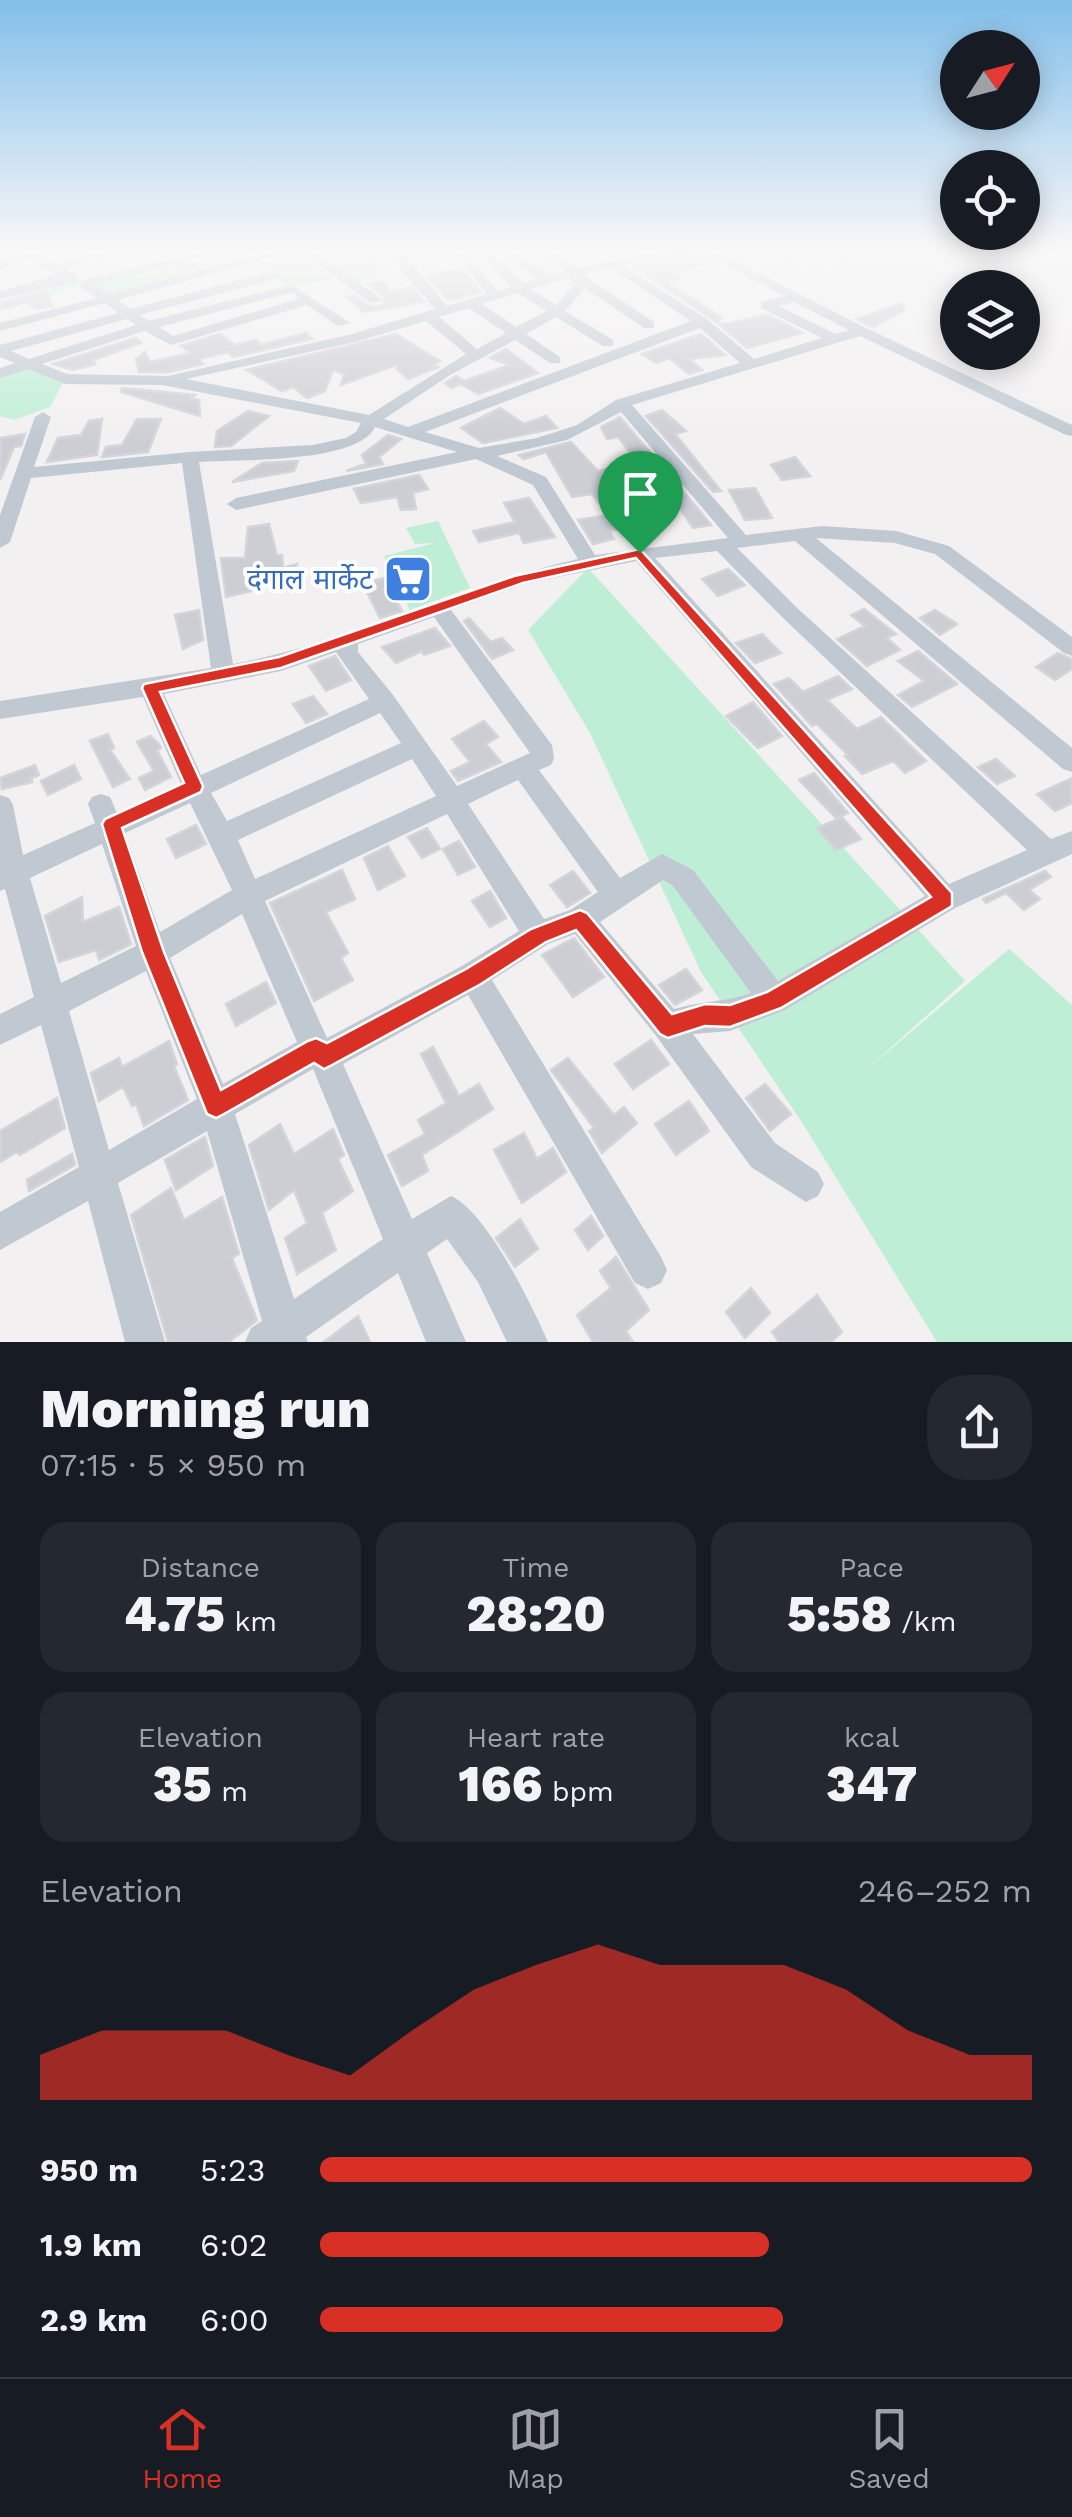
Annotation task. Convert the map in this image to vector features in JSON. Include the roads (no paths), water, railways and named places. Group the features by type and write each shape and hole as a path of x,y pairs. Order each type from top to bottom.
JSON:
{"street":[{"path":"0,327 40,317"},
{"path":"0,351 120,317"},
{"path":"133,317 171,341 253,317"},
{"path":"0,373 146,326 191,317"},
{"path":"335,317 343,322"},
{"path":"162,380 430,317 477,356"},
{"path":"489,317 512,334 553,352"},
{"path":"21,474 190,456 338,446 364,435 370,421 546,317"},
{"path":"562,317 593,338 644,321 638,317"},
{"path":"694,317 752,364"},
{"path":"791,317 835,339"},
{"path":"832,317 1072,432"},
{"path":"412,431 702,322"},
{"path":"236,504 477,452 552,442 602,421 622,403 862,331"},
{"path":"0,351 66,379 162,380 370,421 477,452 540,481 591,564"},
{"path":"622,403 788,611 1060,847 945,900 774,1000 730,1016 705,1015 668,1026"},
{"path":"0,542 43,417"},
{"path":"190,456 223,673"},
{"path":"0,710 150,688 281,662 519,580 640,553 855,531 924,543 956,560 1072,648"},
{"path":"800,536 1072,762"},
{"path":"640,553 945,900"},
{"path":"0,1030 153,952 246,896 542,758 544,752 438,607"},
{"path":"348,642 347,653 417,746 516,895 538,936"},
{"path":"150,688 194,786 222,835 446,1342"},
{"path":"8,876 106,814 194,786 384,701"},
{"path":"222,835 417,746"},
{"path":"522,768 615,894"},
{"path":"0,805 8,876 54,1003 145,1342"},
{"path":"106,814 153,952 216,1106 279,1337 451,1214 491,1269 528,1342"},
{"path":"0,1232 216,1106 474,976 538,936 580,920 662,866 684,878 774,1000"},
{"path":"580,920 668,1026 763,1155 806,1184"},
{"path":"474,976 648,1270"}],"place":[{"name":"दंगाल मार्केट","path":"408,579"}]}
